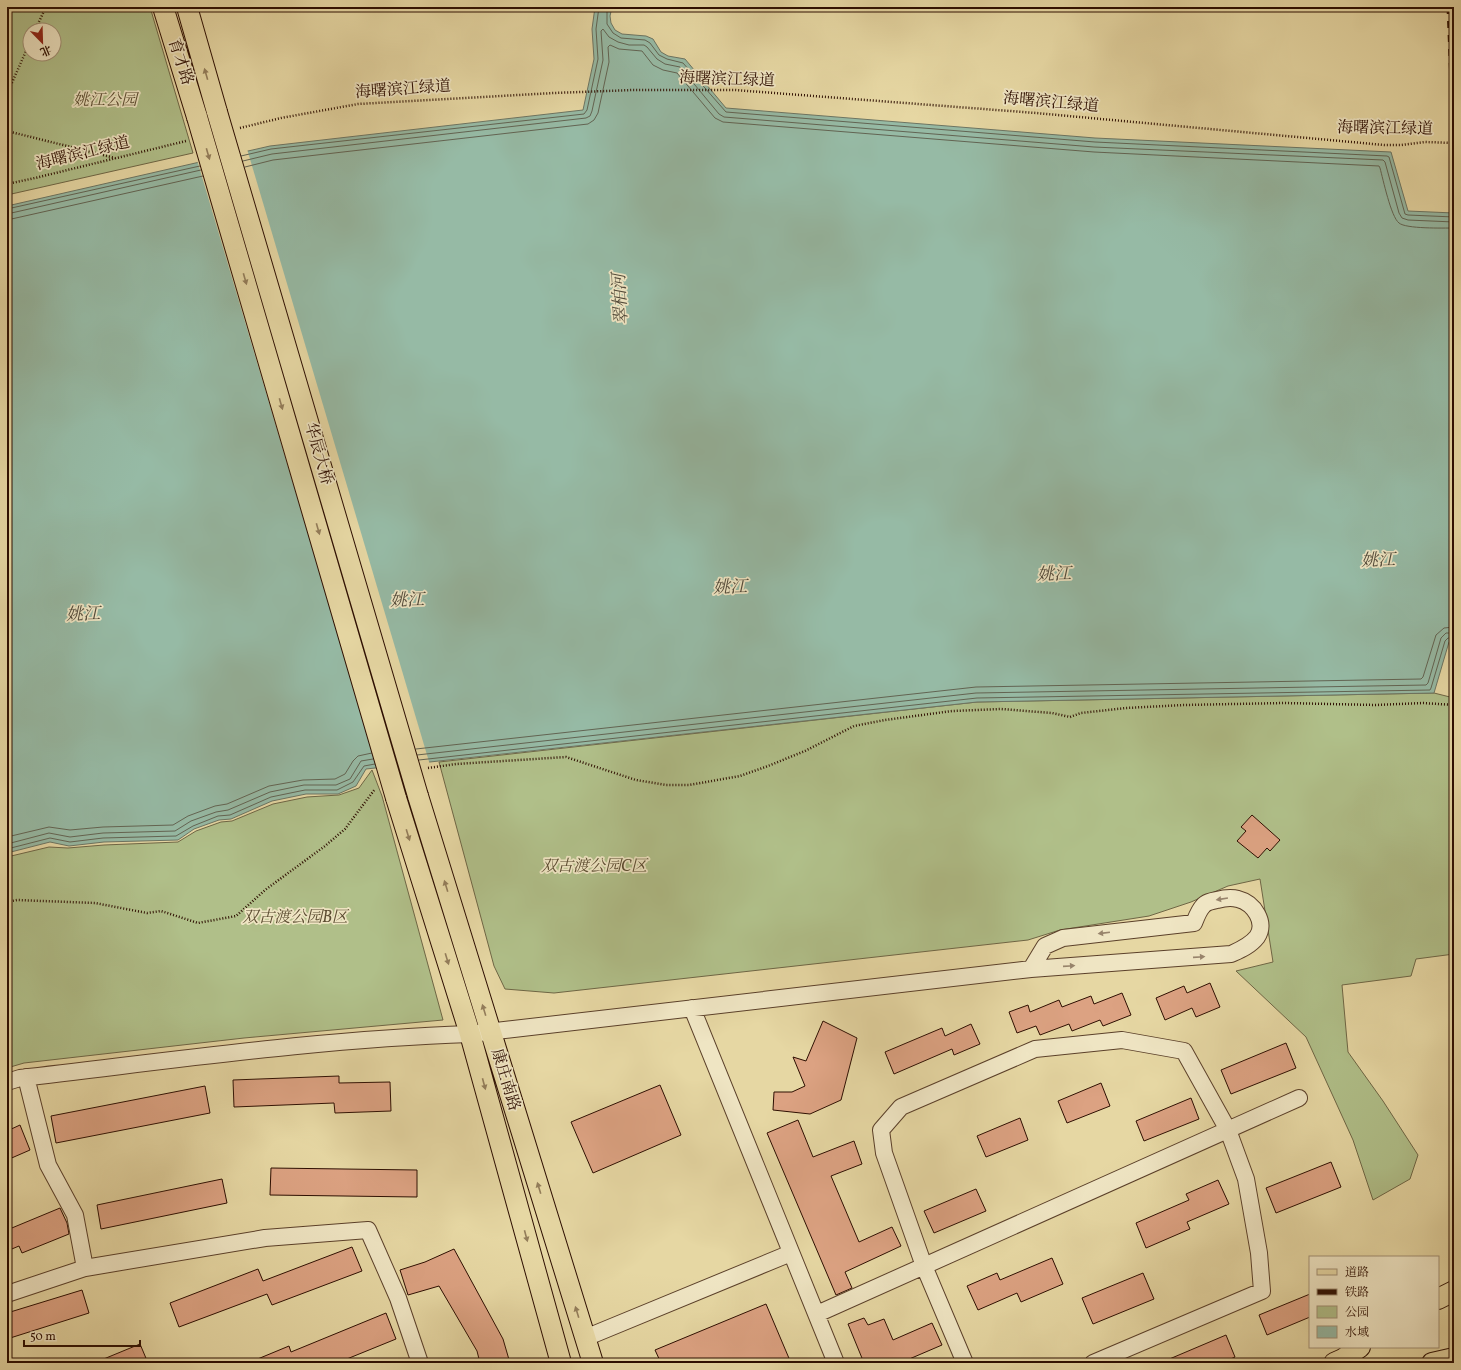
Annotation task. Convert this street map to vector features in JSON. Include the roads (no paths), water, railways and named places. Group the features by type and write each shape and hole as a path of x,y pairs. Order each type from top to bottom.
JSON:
{"main road":[{"name":"育才路","path":"163,7 197,117"},
{"name":"育才路","path":"187,7 218,112"},
{"name":"华辰大桥","path":"218,112 418,796"},
{"name":"华辰大桥","path":"197,117 396,798"},
{"name":"康庄南路","path":"418,796 593,1363"},
{"name":"康庄南路","path":"396,798 470,1034 561,1363"},
{"path":"1439,1298 1454,1291"},
{"path":"1334,1363 1343,1359 1359,1348"},
{"path":"1432,1363 1454,1358"}],"street":[{"path":"7,1082 26,1077 276,1049 411,1036 470,1034 1031,969 1231,954 1244,948 1257,937 1261,924 1257,912 1249,903 1239,899 1226,898 1210,901 1202,906 1194,922 1063,938 1044,946 1031,969"},
{"path":"692,1008 836,1363"},
{"path":"965,1363 924,1266 884,1153 882,1130 901,1106 1035,1049 1122,1040 1184,1051 1228,1130 1246,1179 1259,1253 1262,1291 1093,1363"},
{"path":"26,1077 48,1165 75,1215 85,1268"},
{"path":"817,1314 1299,1098"},
{"path":"7,1294 85,1268 265,1238 368,1230 398,1298 420,1363"},
{"path":"585,1338 792,1253"}],"water":[{"path":"595,7 612,7 610,16 611,23 615,30 622,34 646,36 653,39 661,52 668,56 685,59 726,108 1095,138 1391,152 1408,211 1454,213 1454,642 1449,642 1434,693 977,702 366,769 356,786 338,794 306,794 272,801 231,819 219,820 194,829 178,840 104,842 69,846 50,842 7,853 7,206 270,146 583,110 594,59 592,29"}],"railway":[{"path":"1448,7 1454,156"}],"park label":[{"name":"姚江公园","path":"105,101"},
{"name":"双古渡公园C区","path":"594,867"},
{"name":"双古渡公园B区","path":"295,918"}],"water label":[{"name":"翠柏河","path":"621,299"},
{"name":"姚江","path":"1378,561"},
{"name":"姚江","path":"1054,575"},
{"name":"姚江","path":"730,588"},
{"name":"姚江","path":"407,601"},
{"name":"姚江","path":"83,615"}]}
